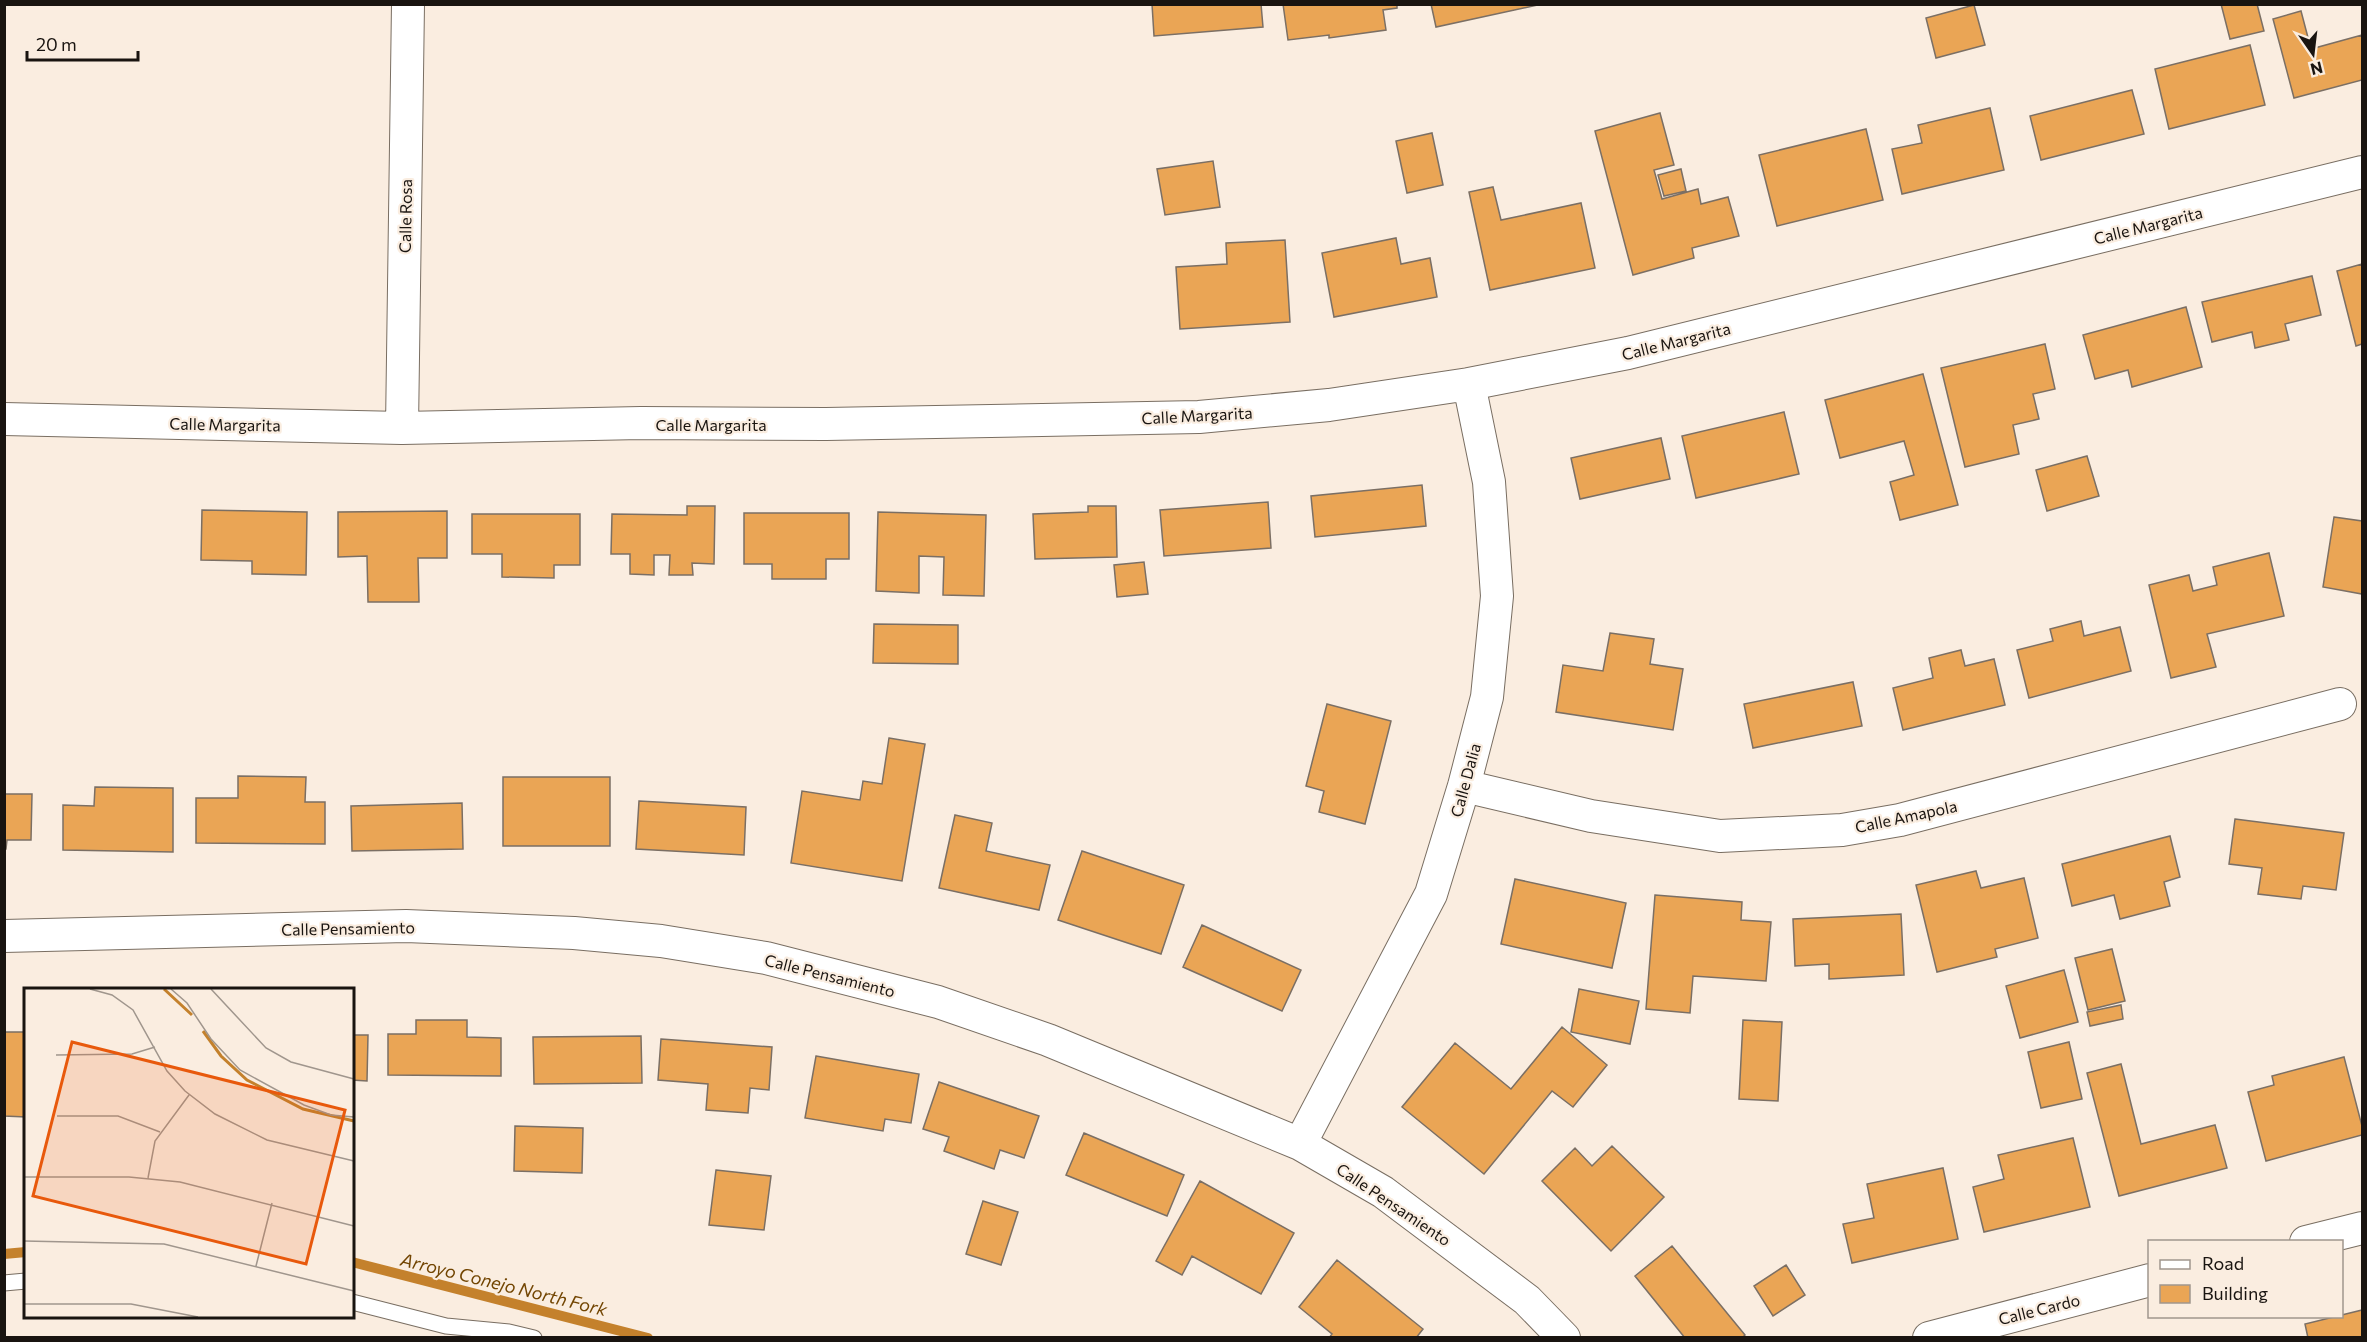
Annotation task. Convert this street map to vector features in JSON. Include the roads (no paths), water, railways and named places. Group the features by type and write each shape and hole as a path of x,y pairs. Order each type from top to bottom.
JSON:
{"street":[{"name":"Calle Rosa","path":"402,428 408,4"},
{"name":"Calle Margarita","path":"4,419 402,428 640,423 826,424 1199,417 1329,405 1469,384 1628,353 2362,172"},
{"name":"Calle Dalia","path":"1300,1144 1431,894 1464,786 1487,697 1497,596 1490,482 1469,384"},
{"name":"Calle Amapola","path":"1464,786 1591,816 1720,836 1842,830 1900,820 2340,704"},
{"name":"Calle Pensamiento","path":"4,936 406,926 574,933 661,941 766,958 938,1002 1048,1040 1300,1144 1383,1192 1527,1300 1564,1338"},
{"path":"2314,1240 2362,1228"},
{"name":"Calle Cardo","path":"1929,1338 2148,1281"}],"lane":[{"path":"4,1283 24,1281"},
{"path":"354,1303 446,1326 509,1332 534,1338"}],"waterway":[{"name":"Arroyo Conejo North Fork","path":"4,1254 24,1252"},
{"name":"Arroyo Conejo North Fork","path":"354,1263 648,1338"}]}
